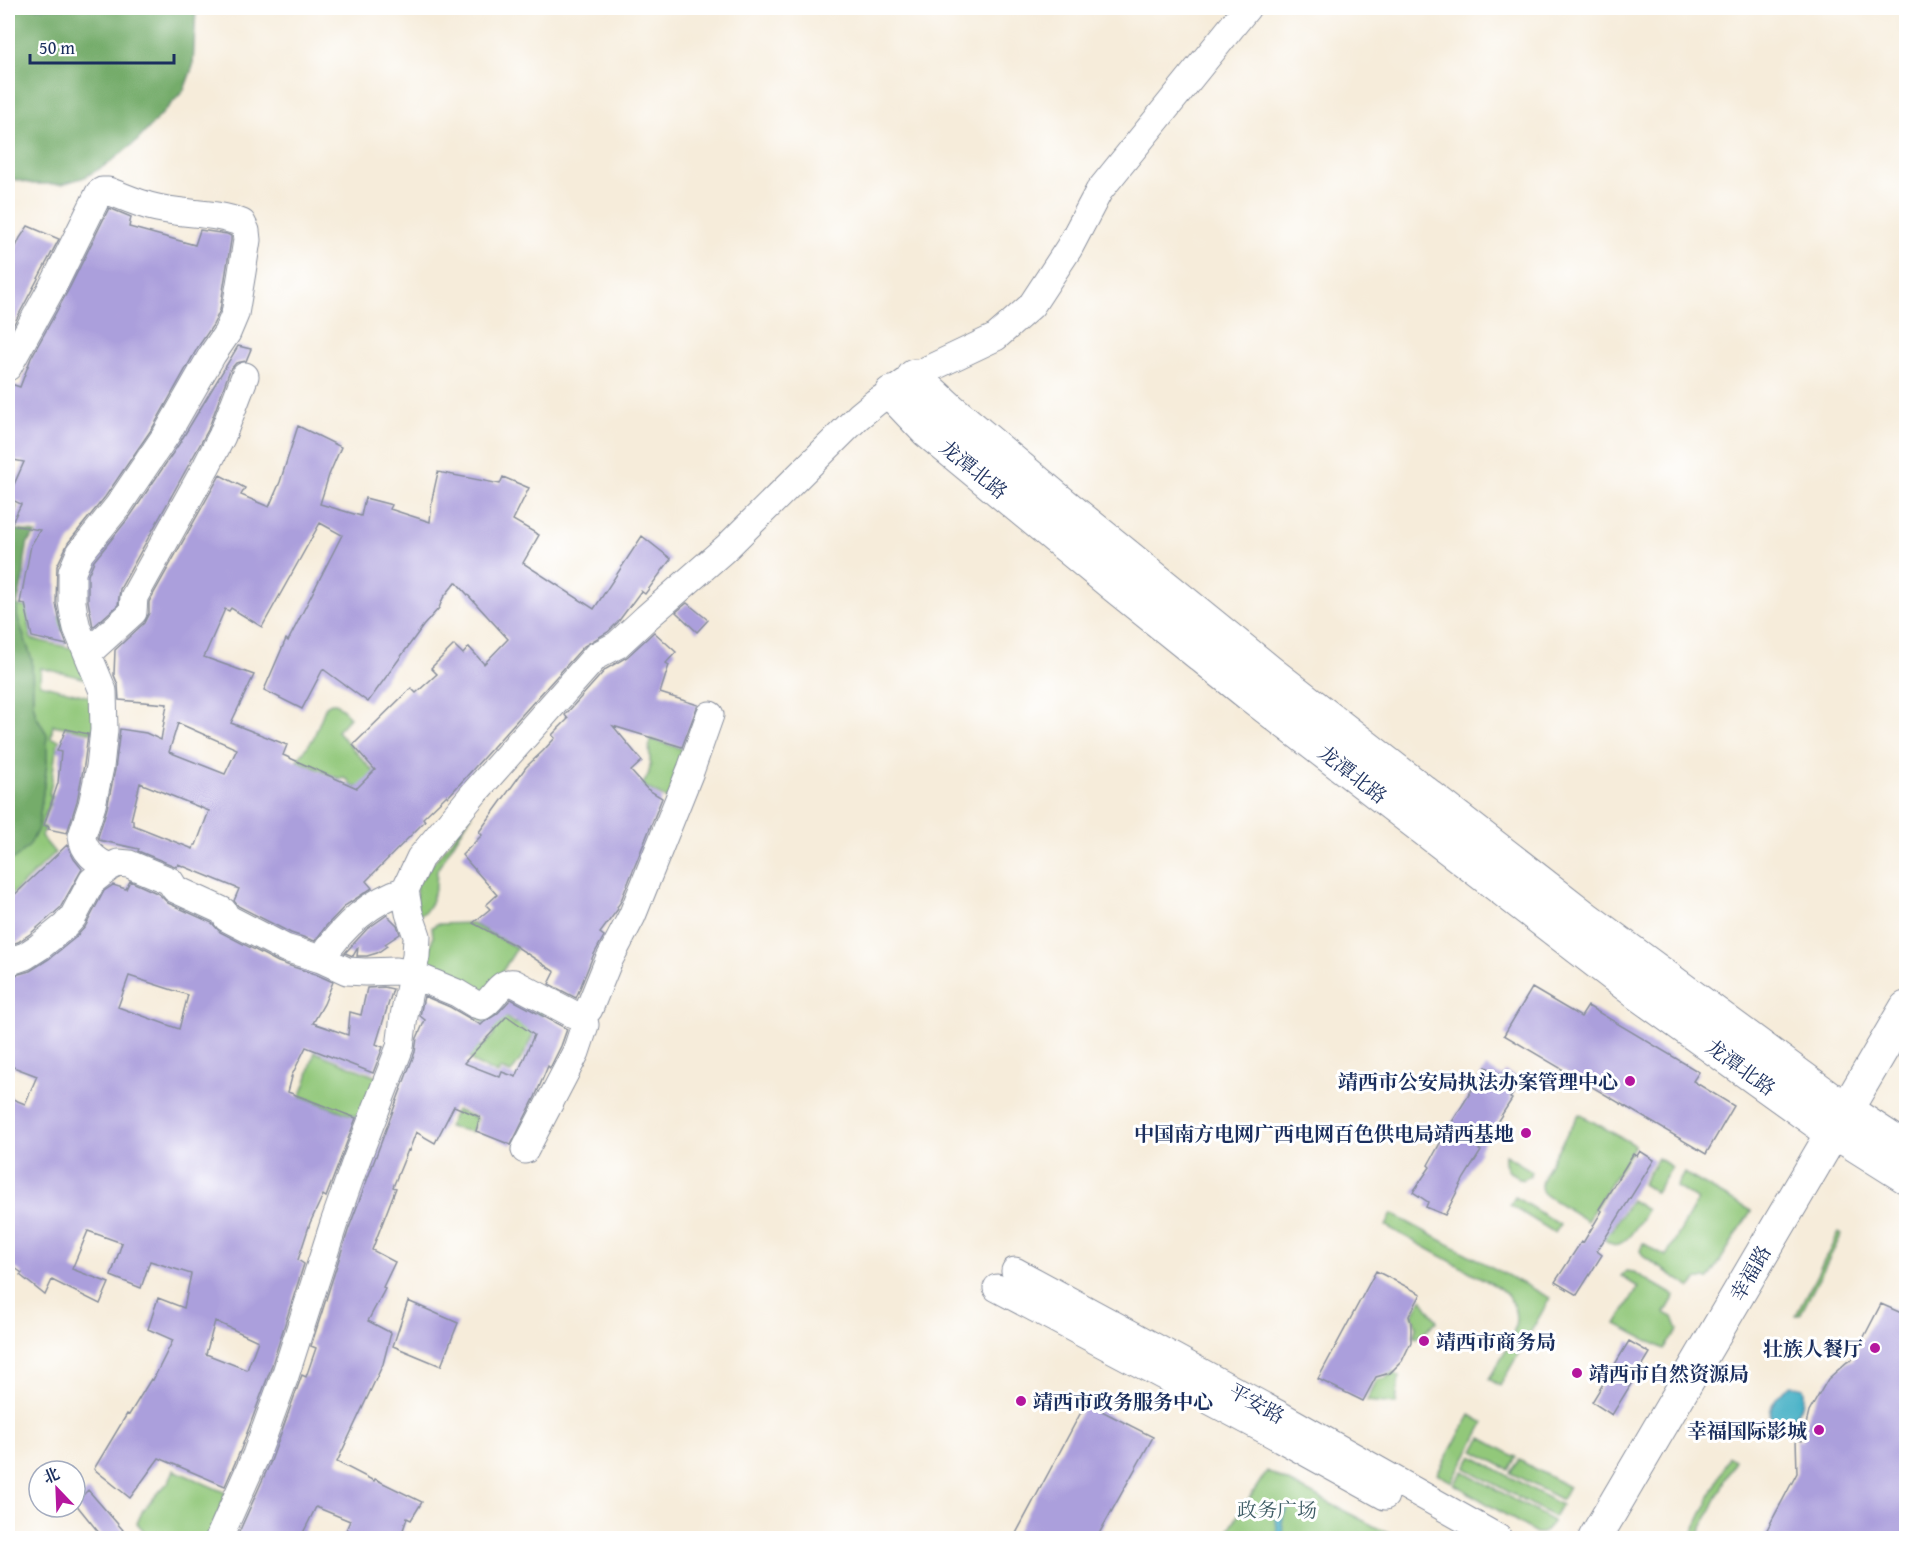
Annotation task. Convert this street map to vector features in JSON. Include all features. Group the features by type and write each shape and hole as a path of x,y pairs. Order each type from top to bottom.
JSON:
{"main road":[{"name":"龙潭北路","path":"902,385 951,410 1270,672 1586,918 1847,1126"},
{"name":"幸福路","path":"1617,1539 1847,1126 1906,1008"},
{"name":"幸福路","path":"1595,1539 1847,1126 1906,1051"},
{"path":"1847,1126 1906,1149"},
{"path":"1847,1126 1906,1177"}],"street":[{"path":"219,1539 256,1455 285,1376 345,1192 400,1047 411,974 416,956 417,936 409,913 405,890 420,858 476,790 596,656 617,645 726,548 859,416 902,385 996,337 1031,306 1069,248 1099,190 1247,8"},
{"path":"8,367 102,191 108,191 148,206 197,215 220,216 242,223 247,240 235,314 227,333 166,435 118,506 85,546 72,572 72,602 77,628 103,691 104,730 97,784 82,836 82,844 98,862 110,867"},
{"path":"88,653 133,612 134,597 222,436 245,376"},
{"path":"583,1016 590,1009 608,962 632,916 691,769 710,715"},
{"path":"8,962 25,956 65,926 92,881 118,863 129,864 170,881 175,889 223,911 227,918 285,948 321,959 347,971 396,971 411,974 482,1006 489,1002 501,986 507,982 514,983 573,1014 583,1016"},
{"path":"321,959 350,922 366,909 405,890"},
{"path":"525,1150 576,1052 585,1025 583,1016"},
{"name":"平安路","path":"1463,1539 1280,1438 1006,1280 1280,1415 1498,1539"}],"green space":[{"path":"8,8 196,8 193,66 184,90 137,141 108,164 85,177 62,184 33,184 8,178"},
{"path":"8,501 17,506 9,524 12,529 36,533 28,542 17,616 32,660 33,703 36,716 47,734 47,763 38,829 29,846 17,857 8,861"},
{"path":"17,605 69,619 74,632 28,624 31,639 79,650 91,680 41,668 40,684 98,699 100,734 53,725 51,738 59,740 49,795 52,796 41,826 46,828 41,836 55,853 8,898 8,861 17,857 38,829 47,763 42,725 36,716 33,703 32,660 17,616"},
{"path":"336,703 350,717 337,731 390,790 375,804 357,786 353,788 347,779 340,779 297,760 313,739 326,706"},
{"path":"650,739 692,752 669,800 642,785 650,768"},
{"path":"472,814 437,870 436,886 431,903 425,912 417,916 416,885"},
{"path":"471,923 517,948 485,996 427,968 433,937 432,927 437,924"},
{"path":"542,1003 546,1006 523,1056 511,1073 500,1069 498,1074 476,1064 464,1053 474,1041 482,1047 494,1034 473,1013 492,1007 515,1024 526,1010 536,1014"},
{"path":"315,1052 379,1078 362,1119 300,1096"},
{"path":"456,1110 477,1118 472,1132 448,1127"},
{"path":"1579,1114 1635,1145 1587,1221 1547,1196 1542,1192 1541,1187 1546,1171"},
{"path":"1505,1155 1532,1171 1530,1176 1522,1180 1511,1172 1505,1163"},
{"path":"1658,1158 1672,1167 1656,1193 1642,1184"},
{"path":"1684,1173 1751,1211 1709,1279 1697,1279 1691,1288 1644,1257 1640,1251 1643,1243 1666,1256 1698,1200 1676,1187"},
{"path":"1515,1197 1560,1225 1555,1233 1510,1205"},
{"path":"1631,1200 1647,1210 1627,1238 1617,1244 1612,1244 1603,1238 1601,1225 1611,1231"},
{"path":"1392,1214 1550,1298 1500,1386 1489,1379 1514,1331 1516,1319 1514,1307 1508,1296 1496,1286 1386,1226"},
{"path":"1839,1232 1842,1234 1800,1315 1796,1315"},
{"path":"1626,1271 1634,1272 1675,1296 1665,1313 1673,1317 1678,1330 1664,1349 1616,1324 1638,1287 1621,1276"},
{"path":"1422,1299 1437,1321 1417,1338 1414,1337 1416,1326 1412,1315"},
{"path":"1393,1373 1399,1377 1396,1404 1367,1401 1377,1380"},
{"path":"1470,1415 1484,1423 1452,1482 1437,1474"},
{"path":"1481,1438 1516,1457 1509,1470 1474,1451"},
{"path":"1472,1456 1561,1505 1554,1517 1465,1468"},
{"path":"1729,1457 1735,1460 1697,1538 1690,1538"},
{"path":"1519,1460 1569,1487 1562,1500 1511,1473"},
{"path":"174,1470 226,1493 209,1538 150,1538 137,1523 143,1510 169,1481"},
{"name":"政务广场","path":"1267,1471 1397,1538 1223,1538"},
{"path":"1463,1471 1553,1521 1545,1532 1536,1533 1454,1484"}],"water":[{"path":"1791,1385 1803,1388 1802,1404 1784,1427 1774,1427 1770,1414 1773,1403"},
{"path":"1281,1506 1287,1509 1282,1524 1285,1538 1278,1538 1275,1509"}],"building":[{"path":"109,208 131,217 129,227 195,245 200,230 227,234 231,236 231,240 220,310 213,325 153,427 105,497 68,543 57,566 56,604 67,645 32,637 25,604 20,603 31,545 40,530 11,525 21,504 8,498 24,462 8,459 8,383 20,387 31,358 70,287"},
{"path":"28,226 59,239 8,335 8,264"},
{"path":"238,346 251,349 246,361 236,363 230,370 208,430 120,589 118,605 93,627 88,601 88,575 94,561 131,515 179,444"},
{"path":"298,426 341,447 320,504 361,516 365,498 392,505 390,509 430,522 438,472 500,484 503,477 529,488 513,520 539,535 523,563 594,609 642,536 671,559 645,594 641,591 608,632 584,646 448,797 447,795 423,818 425,821 366,881 372,888 346,905 315,941 291,933 238,906 234,901 239,889 178,864 177,867 138,851 139,849 99,840 98,837 115,770 120,729 146,733 161,740 167,704 119,700 118,685 114,675 115,650 144,623 149,613 149,602 220,475 245,488 241,495 269,507 280,482","holes":["320,523 342,535 288,641 286,639 264,690 302,709 323,669 368,702 456,582 508,639 484,664 469,647 463,654 454,645 431,668 437,674 416,693 411,688 353,745 375,770 357,788 283,755 287,745 231,723 254,675 204,657 225,609 229,611 231,608 262,627","178,723 237,749 225,774 169,752","140,783 209,811 193,849 133,825 133,820 131,820"]},
{"path":"687,603 708,620 697,632 676,612"},
{"path":"654,632 676,652 666,663 669,665 660,693 698,705 682,747 613,726 642,761 631,771 647,789 662,798 618,909 600,933 604,936 576,998 549,984 555,972 514,945 473,923 490,909 486,905 497,895 462,855 482,835 479,832 526,767 555,738 552,735 568,719 565,715 606,669 627,657"},
{"path":"66,729 88,734 77,801 67,833 48,829 49,827 44,825 58,783 61,752 57,751"},
{"path":"67,845 82,869 60,908 30,934 8,945 8,901"},
{"path":"130,881 159,894 168,903 212,923 220,932 278,962 333,982 313,1023 348,1035 350,1012 361,1015 367,988 393,989 376,1044 383,1047 373,1073 306,1047 291,1077 288,1092 356,1118 326,1197 323,1195 310,1223 298,1260 304,1264 270,1371 225,1486 159,1458 130,1498 94,1469 127,1414 129,1415 151,1379 153,1380 173,1340 148,1329 158,1298 184,1308 191,1274 150,1261 141,1288 111,1276 122,1243 88,1231 72,1269 109,1283 100,1304 52,1280 45,1295 8,1263 8,1097 25,1104 37,1076 8,1065 8,977 30,971 75,938 85,927 104,891 113,885 126,889","holes":["129,976 188,995 179,1029 118,1007","215,1321 258,1341 247,1370 206,1354"]},
{"path":"387,915 397,925 400,934 385,944 387,946 367,956 357,956 358,947 353,956 345,953 367,929"},
{"path":"1532,988 1581,1017 1588,1006 1699,1072 1693,1081 1734,1106 1706,1154 1504,1035"},
{"path":"424,996 450,1007 481,1025 497,1014 511,999 567,1029 561,1046 550,1068 548,1066 511,1145 476,1131 480,1117 454,1106 435,1143 416,1132 393,1187 396,1188 372,1250 395,1262 383,1287 385,1289 368,1321 391,1333 383,1364 337,1462 422,1502 411,1520 407,1518 400,1539 342,1539 350,1521 316,1507 300,1539 236,1539 271,1461 302,1375 306,1377 316,1348 311,1346 349,1228 415,1052 417,1038 425,1020 420,1016","holes":["507,1016 534,1035 516,1077 502,1072 500,1077 464,1063"]},
{"path":"1486,1067 1502,1076 1505,1071 1522,1080 1479,1150 1481,1151 1445,1215 1426,1207 1428,1202 1413,1192 1430,1167 1428,1165 1449,1127"},
{"path":"1640,1151 1654,1160 1597,1251 1602,1255 1577,1295 1555,1282 1581,1242 1583,1243 1602,1211 1599,1209 1633,1154 1637,1156"},
{"path":"1376,1271 1421,1294 1409,1316 1411,1342 1402,1361 1390,1373 1376,1377 1363,1401 1318,1379"},
{"path":"408,1301 458,1323 441,1366 393,1346"},
{"path":"1881,1304 1906,1315 1906,1539 1762,1539 1797,1473 1796,1439 1802,1441 1809,1412 1828,1379 1852,1360"},
{"path":"1629,1341 1650,1353 1612,1415 1592,1402"},
{"path":"1086,1403 1153,1437 1096,1539 1013,1539"},
{"path":"87,1491 123,1530 114,1539 104,1539 87,1518"}],"place":[{"name":"靖西市公安局执法办案管理中心","path":"1630,1081"},
{"name":"中国南方电网广西电网百色供电局靖西基地","path":"1526,1133"},
{"name":"靖西市商务局","path":"1424,1341"},
{"name":"壮族人餐厅","path":"1875,1348"},
{"name":"靖西市自然资源局","path":"1577,1373"},
{"name":"靖西市政务服务中心","path":"1021,1401"},
{"name":"幸福国际影城","path":"1819,1430"}]}
